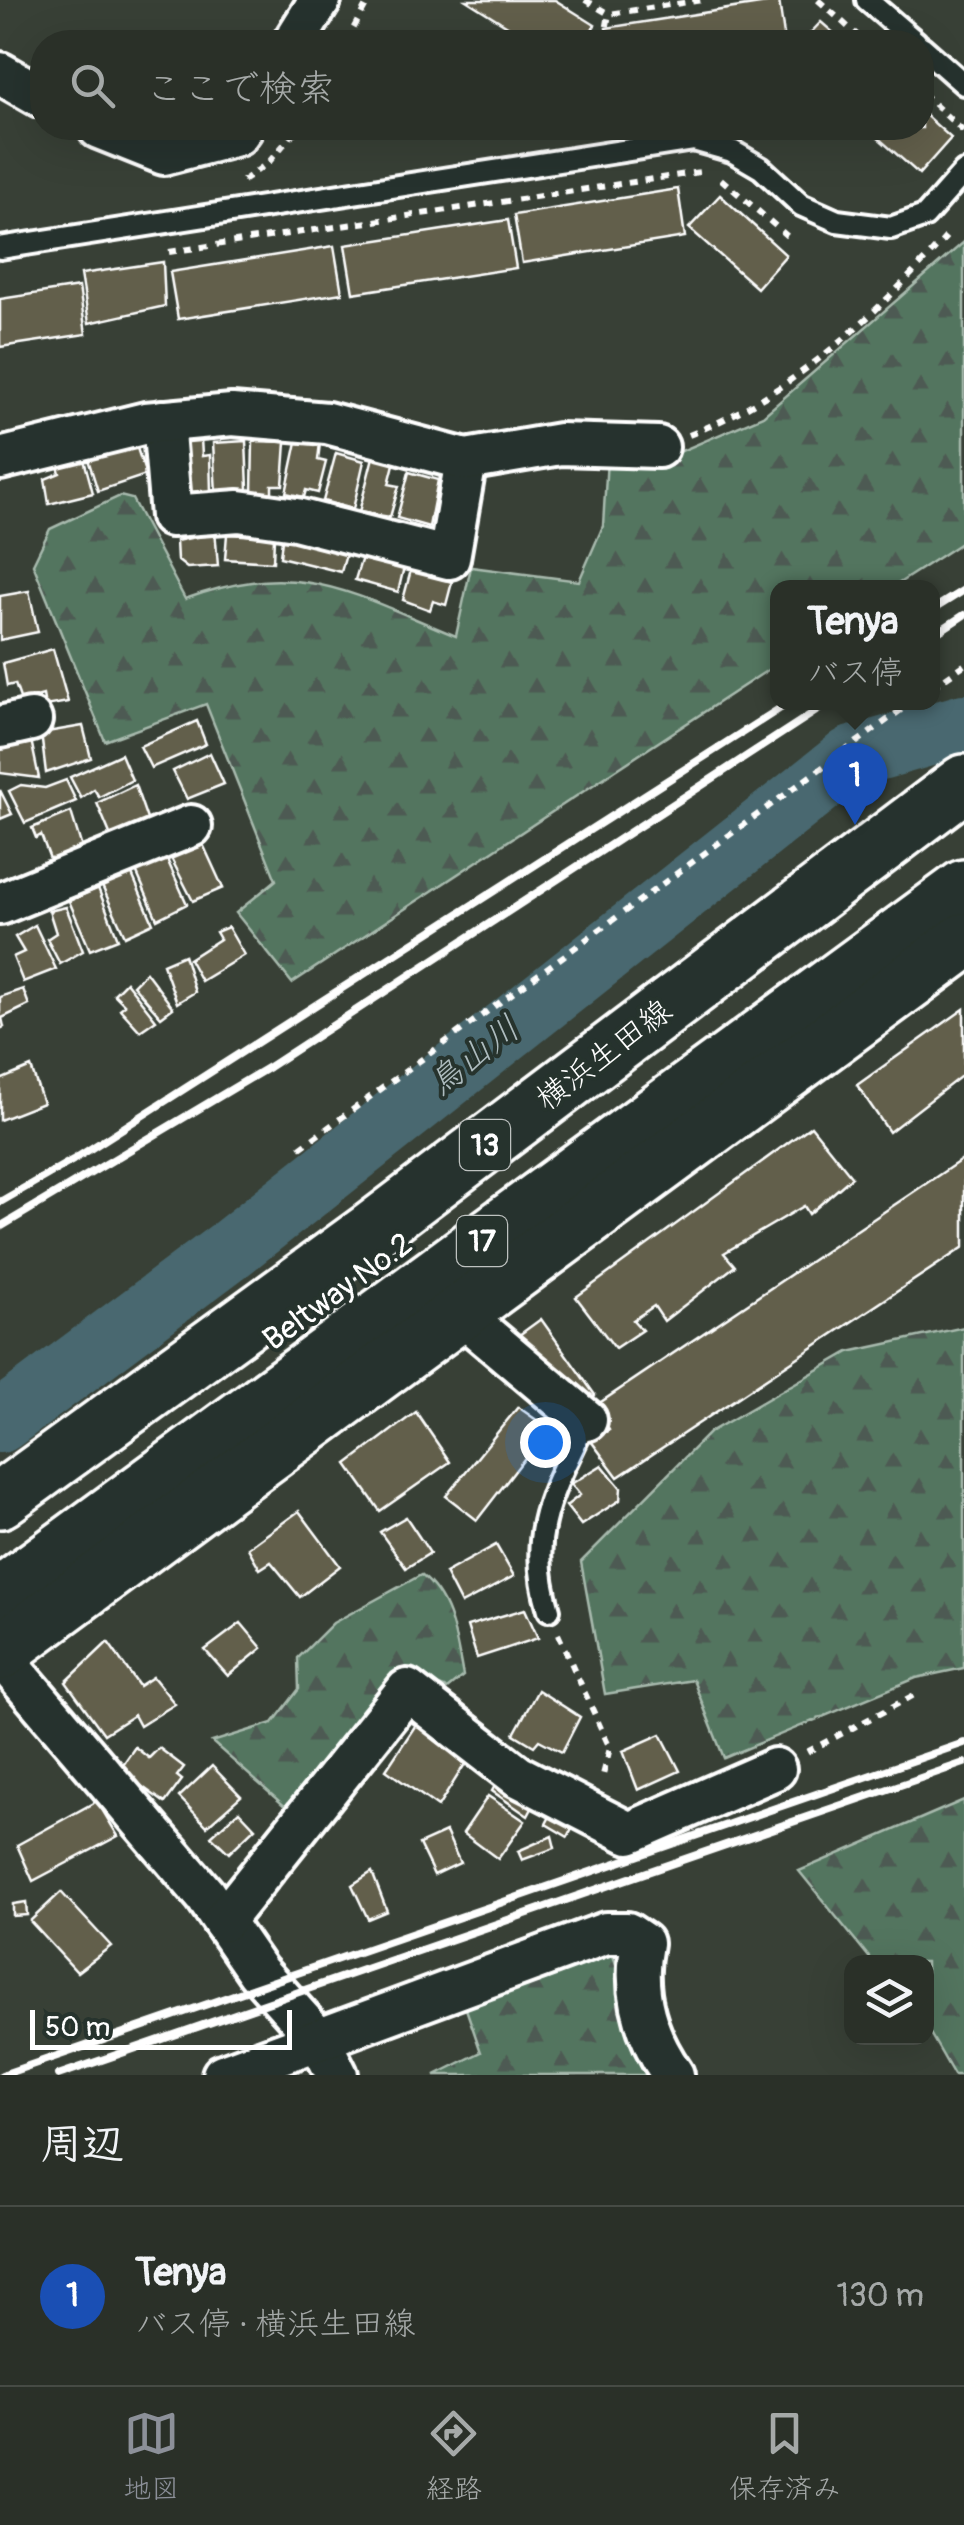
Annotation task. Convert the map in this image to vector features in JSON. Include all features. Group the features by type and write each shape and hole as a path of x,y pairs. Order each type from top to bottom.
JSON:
{"main road":[{"name":"横浜生田線","path":"0,1500 372,1230 964,783"},
{"name":"Beltway No.2","path":"0,1540 964,829"},
{"name":"Beltway No.2","path":"0,1595 964,888"},
{"path":"0,1653 964,941"}],"street":[{"path":"301,30 320,0"},
{"path":"0,73 30,89"},
{"path":"128,140 164,154 219,140"},
{"path":"0,459 164,422 232,415 327,424 466,460 560,444 658,447"},
{"path":"164,422 171,516 239,511 296,519 449,558 466,460"},
{"path":"0,904 192,826"},
{"path":"458,1312 586,1420"},
{"path":"0,1653 223,1920 258,1972 329,2058"},
{"path":"223,1920 407,1690 518,1776 629,1833 775,1768"},
{"path":"223,2075 329,2058 606,1934 627,1932 642,1944 636,1974 643,2014 659,2054 673,2075"}],"lane":[{"path":"867,0 902,30"},
{"path":"934,58 964,84"},
{"path":"0,248 694,140 732,151 762,168 800,205 836,221 891,228 925,216 964,172"},
{"path":"549,1610 538,1574 539,1531 586,1420"}],"path":[{"path":"353,30 369,0"},
{"path":"585,0 608,14 702,0"},
{"path":"818,0 852,30"},
{"path":"606,30 608,14"},
{"path":"934,104 963,131"},
{"path":"154,252 184,252 692,172 721,179 786,236"},
{"path":"658,447 758,404 801,374 898,290 951,232"},
{"path":"940,682 964,664"},
{"path":"300,1148 901,710"},
{"path":"549,1610 610,1748 592,1814"},
{"path":"775,1768 920,1692"}],"green space":[{"path":"964,242 964,541 904,580 770,580 770,669 292,983 236,913 276,880 206,704 105,741 33,564 50,529 120,496 132,499 185,599 261,581 293,581 354,594 456,636 471,567 579,581 603,526 607,459 663,459 763,416"},
{"path":"964,1327 964,1668 916,1678 724,1758 693,1680 605,1694 581,1562 710,1432 849,1352"},
{"path":"421,1575 440,1595 446,1608 463,1676 447,1689 403,1673 288,1809 212,1742 273,1723 299,1689 298,1658 333,1623"},
{"path":"964,1800 964,2075 954,2075 934,2040 934,1955 867,1955 799,1871"},
{"path":"610,1947 655,2075 435,2075 481,2052 464,2003"}],"building":[{"path":"466,0 555,0 595,25 591,30 514,30"},
{"path":"779,1 783,30 606,30"},
{"path":"821,22 830,30 813,30"},
{"path":"934,123 951,138 919,174 881,140 934,140"},
{"path":"678,189 685,237 522,263 514,215"},
{"path":"720,195 786,255 757,288 689,228"},
{"path":"508,220 516,268 353,293 345,245"},
{"path":"334,246 342,293 178,319 170,272"},
{"path":"163,262 165,306 89,323 81,274"},
{"path":"79,287 86,334 0,347 0,299"},
{"path":"298,437 320,443 318,460 326,462 318,493 306,490 304,497 286,493"},
{"path":"201,438 202,456 210,455 211,492 180,493 178,442"},
{"path":"134,439 146,475 98,491 87,456"},
{"path":"246,441 248,489 216,493 213,443"},
{"path":"253,441 286,442 283,485 272,485 272,494 252,493"},
{"path":"336,453 364,461 353,509 323,501"},
{"path":"83,456 93,493 49,504 45,479 60,473 57,462"},
{"path":"373,457 394,464 389,484 399,486 390,517 359,512"},
{"path":"409,472 438,480 429,527 397,518"},
{"path":"199,529 215,529 218,566 187,568 177,560 176,541 200,536"},
{"path":"227,534 274,537 273,562 225,559"},
{"path":"282,539 349,544 341,572 280,557"},
{"path":"363,554 404,567 398,592 355,580"},
{"path":"411,570 452,582 446,605 433,601 430,610 403,600"},
{"path":"29,591 38,632 0,640 0,596"},
{"path":"53,649 68,702 45,706 43,695 21,701 15,684 7,686 3,663"},
{"path":"197,721 206,744 151,768 140,746"},
{"path":"83,726 91,758 46,773 41,733"},
{"path":"30,735 39,778 0,773 0,743"},
{"path":"210,753 224,784 187,799 173,771"},
{"path":"121,754 132,780 99,797 94,789 81,798 70,777"},
{"path":"66,780 76,801 25,823 9,791 21,785 45,788"},
{"path":"135,785 149,825 113,841 97,803"},
{"path":"0,790 12,814 0,819"},
{"path":"71,812 83,851 52,864 41,835 36,838 32,828"},
{"path":"202,842 223,888 193,901 170,856"},
{"path":"165,855 187,904 157,919 136,871"},
{"path":"131,872 153,923 125,936 102,886"},
{"path":"98,888 118,939 90,950 69,901"},
{"path":"66,907 83,951 60,964 47,939 56,933 49,911"},
{"path":"35,925 56,969 23,982 13,957 24,952 15,937"},
{"path":"228,927 244,955 201,981 189,959 220,939 216,932"},
{"path":"184,955 195,992 177,1003 163,964"},
{"path":"146,972 173,1008 161,1017 133,985"},
{"path":"126,982 156,1020 140,1031 120,1009 125,1005 114,994"},
{"path":"23,989 29,1005 2,1018 4,1027 0,1029 0,997"},
{"path":"964,1009 964,1074 889,1132 857,1085"},
{"path":"31,1067 43,1103 0,1120 0,1080"},
{"path":"811,1126 852,1177 809,1214 804,1206 724,1253 735,1266 664,1321 654,1306 633,1320 642,1330 615,1348 576,1297"},
{"path":"964,1158 964,1247 618,1477 591,1441 609,1430 595,1406"},
{"path":"541,1319 595,1395 587,1407 508,1343"},
{"path":"518,1407 548,1428 477,1520 446,1496"},
{"path":"416,1412 450,1462 380,1511 347,1464"},
{"path":"602,1465 621,1488 620,1500 581,1525 566,1506 580,1495 571,1484"},
{"path":"299,1511 340,1566 300,1597 271,1562 260,1569 248,1548"},
{"path":"406,1517 430,1553 406,1568 380,1532"},
{"path":"496,1545 514,1576 461,1604 445,1573"},
{"path":"525,1609 538,1638 477,1658 467,1626"},
{"path":"241,1623 262,1648 228,1676 205,1650"},
{"path":"108,1642 139,1686 153,1677 175,1704 140,1726 134,1715 104,1734 66,1682"},
{"path":"538,1690 580,1717 562,1752 539,1740 534,1746 514,1734"},
{"path":"417,1723 465,1764 438,1807 386,1770"},
{"path":"661,1734 680,1771 638,1790 623,1751"},
{"path":"135,1747 149,1758 159,1748 184,1767 177,1776 182,1780 165,1803 119,1770"},
{"path":"212,1766 241,1796 207,1826 179,1797"},
{"path":"502,1773 538,1797 528,1816 492,1791"},
{"path":"488,1796 525,1821 498,1859 463,1833"},
{"path":"97,1801 118,1836 33,1881 17,1845"},
{"path":"556,1805 577,1819 568,1837 546,1824"},
{"path":"239,1811 255,1828 229,1853 211,1836"},
{"path":"446,1832 460,1863 434,1875 419,1844"},
{"path":"552,1836 555,1848 522,1860 518,1851"},
{"path":"372,1872 387,1911 368,1919 352,1885"},
{"path":"61,1892 111,1946 77,1972 30,1921"},
{"path":"26,1902 27,1915 13,1916 13,1904"}],"waterway":[{"name":"鳥山川","path":"0,1422 231,1249 852,757 964,725"}],"railway":[{"path":"940,605 964,590"},
{"path":"940,631 964,615"},
{"path":"0,1202 73,1160 777,710"},
{"path":"0,1227 269,1067 818,710"},
{"path":"2,2075 964,1743"},
{"path":"58,2075 964,1763"}],"place":[{"name":"Tenya","path":"855,825"}]}
